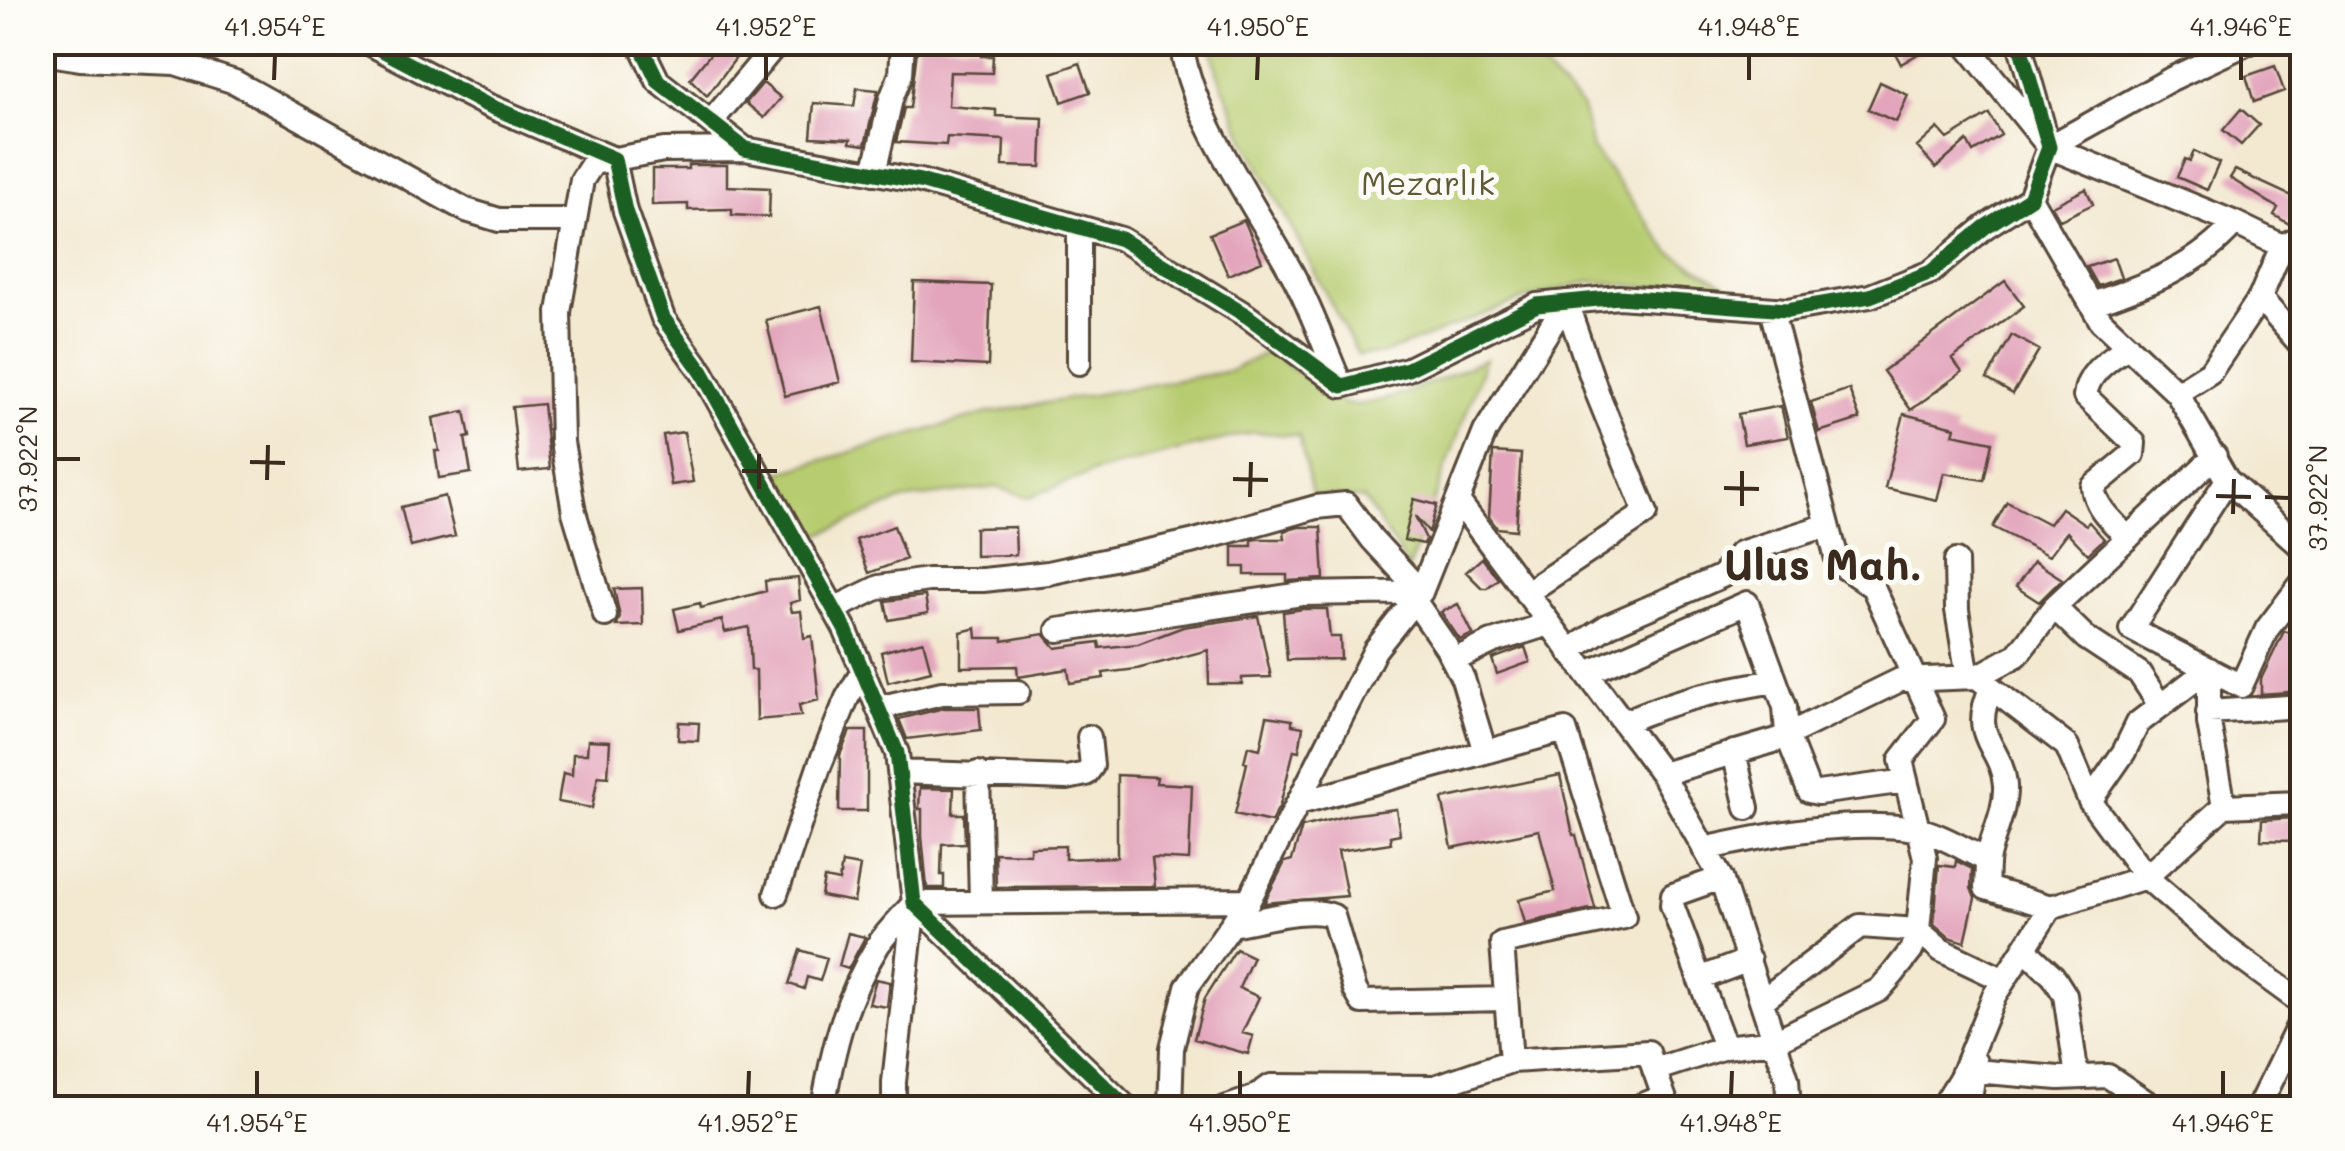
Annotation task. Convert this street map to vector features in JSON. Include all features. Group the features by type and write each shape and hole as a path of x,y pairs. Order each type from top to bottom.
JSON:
{"street":[{"path":"367,42 485,104 614,160"},
{"path":"710,122 778,42"},
{"path":"874,173 891,99 901,74 903,42"},
{"path":"1182,42 1183,62 1215,138 1296,280 1342,386"},
{"path":"1964,42 2050,147 2235,223 2292,241 2260,298 2210,372 2177,393"},
{"path":"1342,386 1408,369 1538,305 1619,297 1787,310 1870,296 1931,272 2030,198 2050,147 2018,42"},
{"path":"2050,147 2171,79 2250,42"},
{"path":"639,43 658,81 744,149"},
{"path":"42,53 80,59 174,63 235,82 466,210 499,220 575,220"},
{"path":"605,616 574,512 562,442 559,312 582,180 593,164 664,150 744,149 920,181 1079,227 1121,240 1248,316 1342,386"},
{"path":"614,160 626,211 663,318 702,372 834,608 897,753 914,903 894,1108"},
{"path":"2030,198 2102,321 2177,393 2227,480 2302,547"},
{"path":"2092,304 2155,282 2193,262 2218,243 2235,223"},
{"path":"1079,227 1079,363"},
{"path":"2260,298 2302,346"},
{"path":"1170,1108 1172,1048 1187,987 1248,900 1375,650 1418,596 1485,432 1566,302"},
{"path":"1526,593 1646,512 1598,395 1566,302"},
{"path":"1654,1070 1725,1047 1776,1042 1879,990 1911,951 1918,930 1925,858 1901,760 1932,719 1873,587 1838,563 1771,309"},
{"path":"2128,346 2095,371 2086,384 2085,396 2134,443 2132,454 2093,486 2105,515 2128,538"},
{"path":"1978,681 2017,655 2054,607 2215,456"},
{"path":"2227,480 2131,629 2241,686 2267,628 2302,582"},
{"path":"1458,501 1662,774 1720,878 1776,1042 1787,1080 1789,1108"},
{"path":"834,608 880,587 1048,572 1192,542 1316,507 1346,504 1418,596 1454,660 1485,752"},
{"path":"1569,651 1609,625 1722,576 1740,553 1828,525"},
{"path":"1956,561 1957,610 1978,681 1983,734 2005,784 1987,860 1986,888 2051,907 2146,876 2224,806 2302,803"},
{"path":"1058,630 1302,594 1418,596"},
{"path":"1587,673 1747,603 1785,707 1786,735 1808,791 1906,782"},
{"path":"2054,607 2086,638 2139,673 2160,705"},
{"path":"1454,660 1492,642 1549,624"},
{"path":"2090,801 2138,724 2210,670"},
{"path":"2210,670 2208,712 2224,806"},
{"path":"776,894 819,767 847,698 863,672"},
{"path":"1625,722 1687,698 1775,680"},
{"path":"1662,774 1786,735 1900,680 1978,681 2067,746 2090,801 2146,876 2232,952 2302,1003"},
{"path":"878,708 942,693 1018,692"},
{"path":"2208,712 2302,706"},
{"path":"1300,803 1566,730 1624,917 1502,943 1511,1061"},
{"path":"899,772 1067,778 1086,774 1092,766 1089,738"},
{"path":"1734,752 1748,808"},
{"path":"978,773 980,902"},
{"path":"1704,849 1777,834 1874,828 1918,830 1987,860"},
{"path":"1720,878 1672,895 1672,904 1725,1047"},
{"path":"823,1108 836,1036 851,999 880,942 914,903 1248,900"},
{"path":"914,903 1127,1108"},
{"path":"1942,1108 1962,1077 1994,996 2051,907"},
{"path":"1231,926 1309,912 1323,911 1333,916 1362,1002 1506,998"},
{"path":"1763,1000 1860,926 1918,930 1941,950 2004,980"},
{"path":"2024,948 2053,976 2065,995 2077,1077"},
{"path":"1700,978 1749,960"},
{"path":"2258,1108 2302,1018"},
{"path":"1969,1108 1979,1034"},
{"path":"1225,1108 1254,1098 1271,1086 1343,1097 1435,1098 1511,1061 1648,1052 1666,1103 1634,1108"},
{"path":"1974,1070 2108,1076 2155,1108"}],"green space":[{"name":"Mezarlık","path":"1211,43 1518,43 1582,107 1592,148 1670,252 1723,283 1714,293 1590,281 1524,299 1383,354 1358,355 1246,141 1217,72"},
{"path":"1269,351 1346,404 1396,396 1486,359 1409,568 1364,499 1312,494 1299,436 1253,432 1097,471 1029,497 996,487 902,500 816,536 777,473 988,413 1230,371"}],"building":[{"path":"720,42 748,42 707,96 690,79"},
{"path":"918,42 981,45 981,56 993,56 992,73 950,72 948,106 996,110 996,116 1043,118 1041,167 1003,166 1004,140 947,137 946,145 896,142 904,108 910,108"},
{"path":"1889,42 1938,42 1901,64"},
{"path":"1080,63 1090,92 1062,102 1052,73"},
{"path":"2275,66 2284,91 2254,102 2246,76"},
{"path":"1880,82 1908,95 1896,122 1868,109"},
{"path":"763,83 781,98 764,118 746,103"},
{"path":"857,88 878,90 865,145 850,143 851,139 811,137 814,103 854,106"},
{"path":"2241,109 2259,125 2241,145 2223,130"},
{"path":"1989,114 2001,135 1973,152 1967,141 1936,168 1917,147 1938,128 1948,139"},
{"path":"2194,151 2219,163 2207,190 2177,177 2185,159 2190,161"},
{"path":"688,165 727,165 727,186 770,188 769,217 732,215 732,209 688,210 688,204 652,205 652,169 688,169"},
{"path":"2235,170 2302,201 2298,222 2291,225 2274,215 2278,208 2230,178"},
{"path":"2086,189 2093,204 2060,220 2052,206"},
{"path":"1244,220 1262,261 1228,275 1210,234"},
{"path":"2114,258 2121,278 2098,286 2087,267"},
{"path":"2005,281 2024,306 1952,359 1962,372 1911,410 1883,371"},
{"path":"914,282 991,285 988,366 911,362"},
{"path":"821,306 840,382 785,396 766,320"},
{"path":"2012,335 2039,350 2013,394 1987,379"},
{"path":"1849,389 1860,419 1819,432 1811,402"},
{"path":"543,404 550,469 519,472 512,407"},
{"path":"1781,406 1788,437 1744,444 1738,414"},
{"path":"465,411 471,473 439,478 433,418"},
{"path":"1904,414 1955,427 1953,434 1992,442 1984,480 1944,473 1937,500 1885,488"},
{"path":"684,432 693,482 671,485 663,435"},
{"path":"1493,452 1521,454 1516,530 1497,528 1489,517"},
{"path":"445,496 455,536 411,547 401,507"},
{"path":"1414,499 1437,505 1429,532 1415,516 1426,539 1424,544 1404,540"},
{"path":"2007,502 2049,524 2061,508 2086,525 2089,522 2104,539 2088,554 2067,532 2049,556 1993,527"},
{"path":"894,526 906,559 869,573 856,540"},
{"path":"1015,527 1016,555 975,556 975,528"},
{"path":"1321,527 1324,579 1287,581 1287,575 1245,575 1245,567 1233,567 1233,546 1252,546 1256,539 1285,539 1284,531"},
{"path":"1482,558 1498,579 1487,588 1482,588 1466,572"},
{"path":"2034,561 2062,579 2039,602 2016,587"},
{"path":"798,578 800,600 790,603 792,612 801,611 804,638 812,636 819,700 799,705 801,716 757,720 756,670 751,670 749,627 725,632 722,620 679,630 674,609 700,603 701,608 766,591 765,581"},
{"path":"642,588 643,625 616,626 620,617 614,589"},
{"path":"925,596 928,613 889,620 885,601"},
{"path":"1458,604 1473,634 1460,640 1441,612"},
{"path":"1327,609 1330,637 1340,637 1341,659 1287,660 1283,612"},
{"path":"1258,616 1271,677 1242,678 1242,684 1209,684 1208,650 1137,669 1103,673 1104,678 1070,683 1068,669 1018,677 1017,666 961,667 961,632 976,628 977,638 1003,641 1044,634 1056,648 1099,642 1100,648 1138,644 1183,627"},
{"path":"2284,631 2302,637 2302,691 2261,694 2261,679"},
{"path":"923,641 931,671 888,682 881,652"},
{"path":"1525,647 1530,662 1497,674 1492,659"},
{"path":"944,708 979,708 981,730 907,739 899,719"},
{"path":"1267,716 1292,720 1292,725 1303,727 1299,751 1294,750 1280,805 1271,822 1235,814 1248,746 1260,749"},
{"path":"679,722 699,723 698,741 678,740"},
{"path":"850,731 867,731 867,811 839,811 840,755"},
{"path":"588,740 610,741 608,777 598,776 592,808 558,802 563,773 572,775 573,754 587,754"},
{"path":"1117,775 1157,777 1156,783 1192,785 1189,860 1152,858 1155,886 996,887 995,853 1030,854 1030,847 1065,846 1065,859 1117,857"},
{"path":"1560,775 1595,908 1525,923 1519,900 1555,891 1539,830 1452,848 1442,799"},
{"path":"920,788 954,789 953,814 964,814 965,843 942,844 944,888 927,888"},
{"path":"1396,809 1400,834 1390,836 1391,843 1338,851 1347,896 1264,903 1285,862 1292,860 1302,827"},
{"path":"2293,818 2292,841 2261,840 2262,820"},
{"path":"1956,861 1972,869 1975,898 1965,942 1949,937 1934,924 1939,865 1955,867"},
{"path":"842,863 860,866 854,902 821,896 824,878 839,881"},
{"path":"848,933 865,937 848,969 839,966"},
{"path":"1236,949 1253,957 1239,988 1259,997 1242,1033 1253,1036 1248,1054 1194,1039 1205,998"},
{"path":"800,950 827,958 820,981 807,977 804,989 789,984"},
{"path":"876,979 890,982 887,1007 869,1004"}],"cycle path":[{"path":"367,42 485,104 614,159 625,211 663,318 702,372 845,629 897,753 914,903 1127,1108"},
{"path":"639,42 658,81 745,149 920,181 1121,239 1247,316 1342,386 1408,369 1537,305 1619,297 1787,310 1870,296 1931,272 1985,227 2030,198 2049,147 2019,42"}],"district":[{"name":"Ulus Mah.","path":"1823,565"}]}
